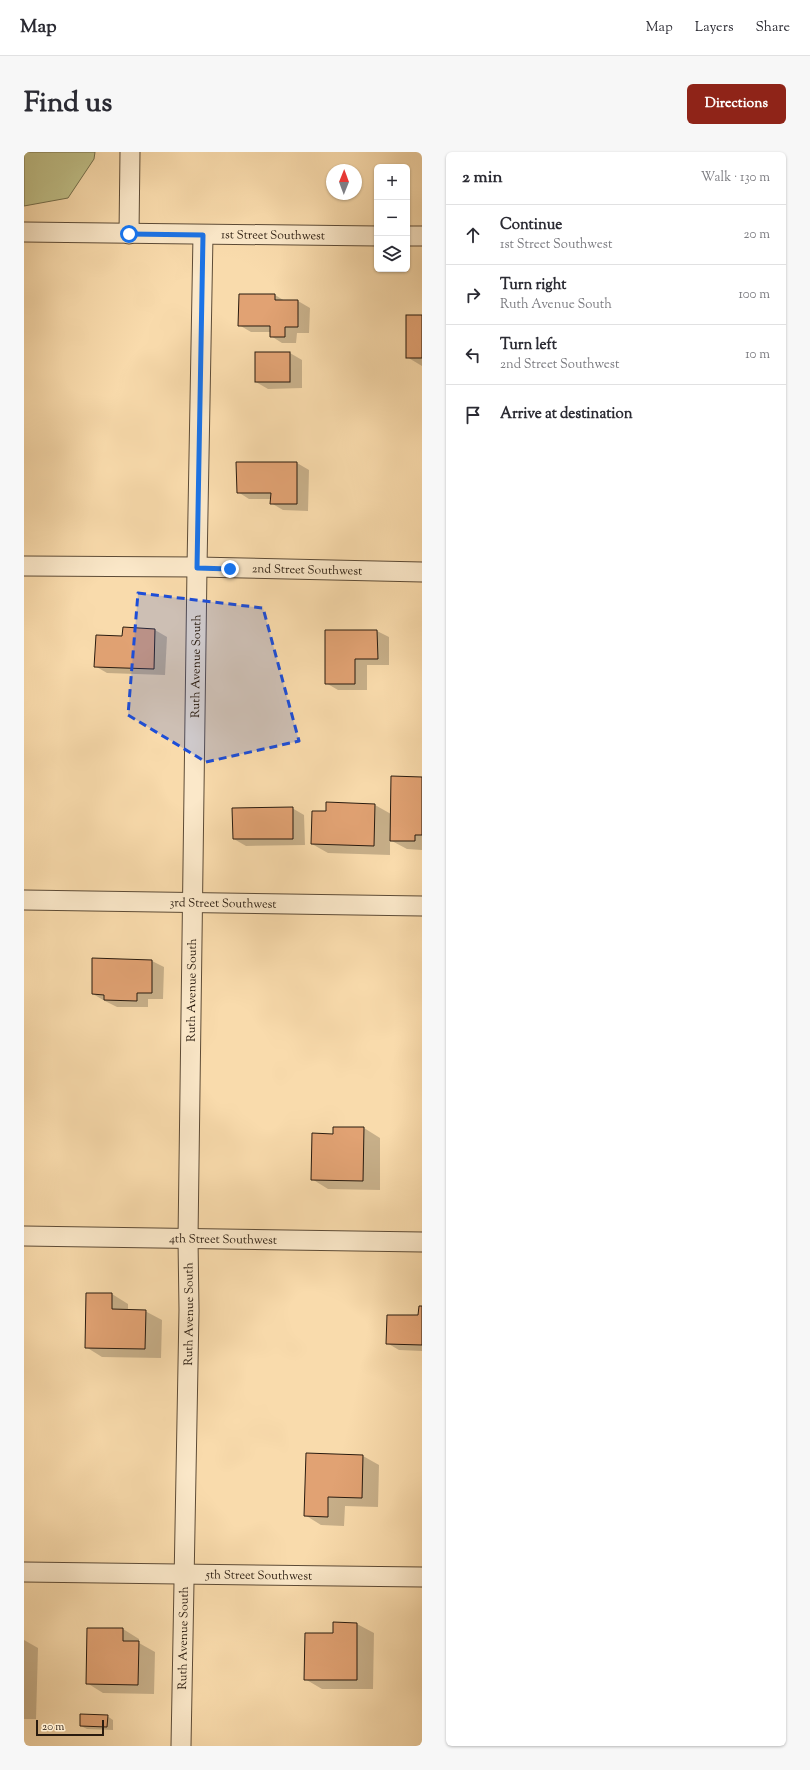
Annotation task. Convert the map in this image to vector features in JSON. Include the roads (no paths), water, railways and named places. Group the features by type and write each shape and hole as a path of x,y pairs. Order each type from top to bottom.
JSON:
{"street":[{"path":"129,234 130,152"},
{"name":"1st Street Southwest","path":"24,232 374,236"},
{"name":"Ruth Avenue South","path":"181,1746 183,1574 189,1317 188,1238 203,235"},
{"path":"410,236 422,236"},
{"name":"2nd Street Southwest","path":"24,566 422,572"},
{"name":"3rd Street Southwest","path":"24,900 422,906"},
{"name":"4th Street Southwest","path":"24,1236 422,1242"},
{"name":"5th Street Southwest","path":"24,1572 422,1577"}]}
